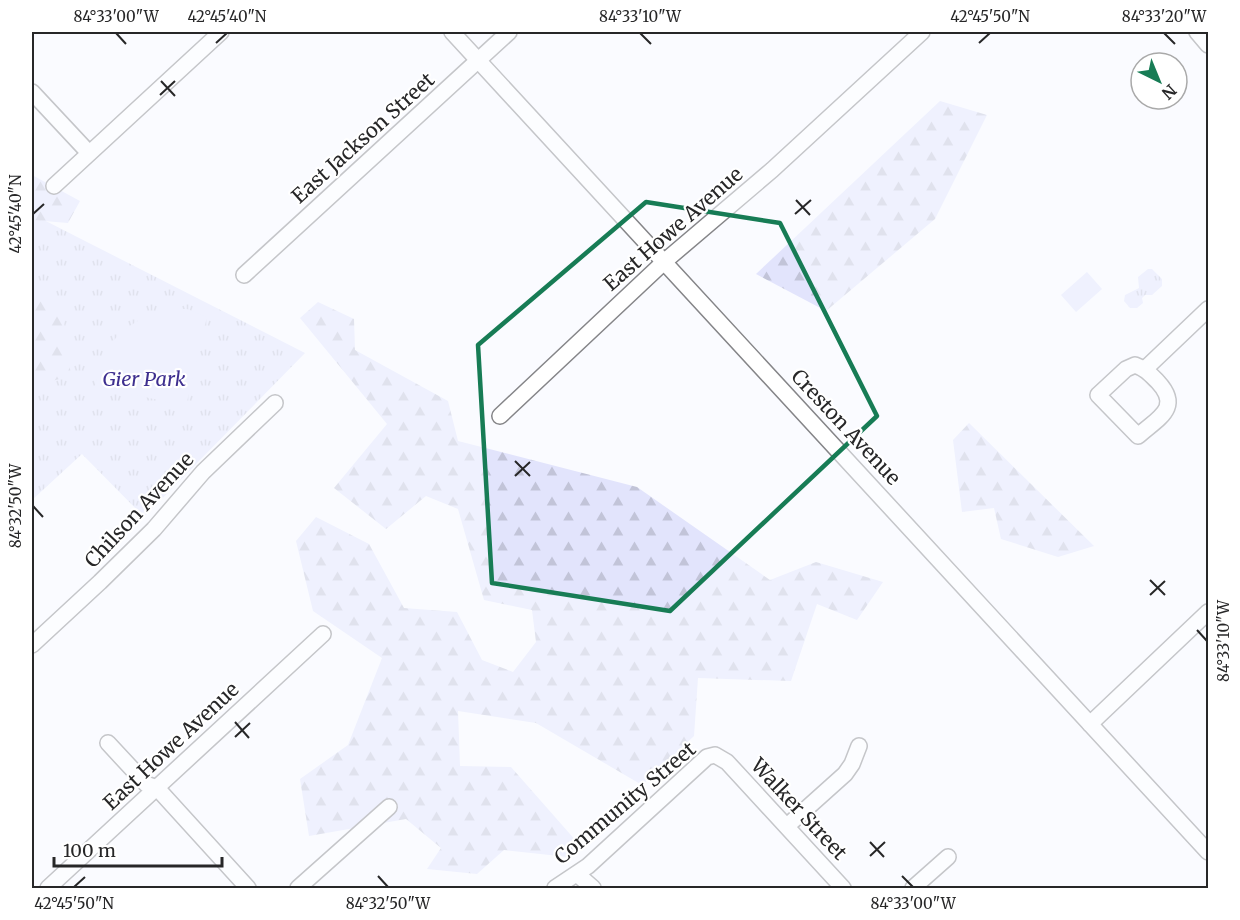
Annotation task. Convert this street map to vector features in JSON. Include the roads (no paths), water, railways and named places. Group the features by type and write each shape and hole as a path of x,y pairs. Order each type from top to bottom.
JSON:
{"street":[{"path":"54,186 221,32"},
{"name":"Creston Avenue","path":"452,32 1209,852"},
{"name":"East Jackson Street","path":"244,275 509,32"},
{"name":"East Howe Avenue","path":"500,416 665,261 772,170 922,32"},
{"path":"1197,32 1209,45"},
{"path":"32,92 89,153"},
{"path":"1145,369 1209,309"},
{"path":"1135,365 1145,369 1166,390 1169,404 1166,411 1138,436 1098,395 1126,369 1135,365"},
{"name":"Chilson Avenue","path":"32,645 154,529 203,472 274,403"},
{"path":"1090,724 1209,612"},
{"name":"East Howe Avenue","path":"48,888 323,634"},
{"path":"108,742 147,784 156,788 248,888"},
{"path":"787,826 845,774 859,746"},
{"name":"Community Street","path":"555,888 588,866 707,757 715,755 722,758"},
{"name":"Walker Street","path":"722,758 843,888"},
{"path":"298,888 389,807"},
{"path":"913,888 948,857"},
{"path":"577,874 593,888"}],"park label":[{"name":"Gier Park","path":"144,379"}]}
